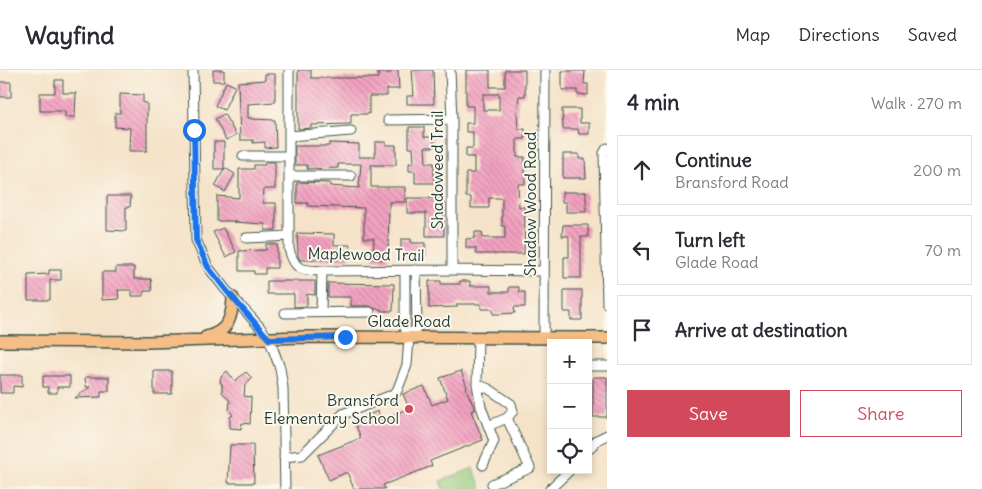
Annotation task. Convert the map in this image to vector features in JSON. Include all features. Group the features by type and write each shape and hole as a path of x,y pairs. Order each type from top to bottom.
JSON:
{"main road":[{"path":"197,340 216,335 226,326 232,314 233,298"},
{"name":"Glade Road","path":"0,341 148,342 303,337 556,339"},
{"name":"Glade Road","path":"588,339 607,338"}],"street":[{"path":"194,70 196,240 208,267 269,339 280,368 283,388 285,489"},
{"name":"Maplewood Trail","path":"289,70 288,249 295,265 302,270 322,271 544,271"},
{"name":"Shadoweed Trail","path":"450,70 452,119 452,270"},
{"name":"Shadow Wood Road","path":"544,338 545,70"},
{"path":"388,120 452,119"},
{"path":"289,136 351,131"},
{"path":"607,148 604,153 607,303"},
{"path":"243,156 289,156"},
{"path":"289,176 351,176"},
{"path":"246,238 288,236"},
{"path":"284,457 302,455 341,416 392,395 397,391 408,365 409,338 405,328 405,270"},
{"path":"409,338 417,327 416,270"},
{"path":"321,312 322,271"},
{"path":"285,313 370,312"},
{"path":"478,337 477,384 481,407 494,441 482,465"},
{"path":"592,366 607,366"},
{"path":"477,384 495,392 511,404 512,412 508,418 488,426"},
{"path":"492,484 530,468 508,418"},
{"path":"592,446 597,440 607,435"},
{"path":"550,489 566,474"}],"green space":[{"path":"473,468 482,489 443,489 440,481"}],"building":[{"path":"213,70 224,70 224,81 213,81"},
{"path":"298,70 311,70 311,78 378,78 378,73 391,73 391,70 398,70 399,89 387,89 387,96 369,96 369,114 351,114 351,124 311,125 311,128 298,129"},
{"path":"412,70 433,70 434,104 407,104 407,96 414,96"},
{"path":"466,70 490,70 490,87 505,87 505,70 525,70 525,96 519,96 517,112 518,129 525,129 525,139 517,139 517,157 525,157 525,184 518,184 519,207 525,207 524,254 476,254 476,248 466,248 466,239 475,238 475,232 482,232 483,238 505,238 505,226 502,226 502,198 489,198 489,208 471,208 471,197 466,197 466,173 474,173 474,157 466,157 466,148 473,148 473,132 466,132 466,123 473,123 473,106 466,106","holes":["483,94 499,94 499,110 483,110"]},
{"path":"562,71 585,71 584,84 588,84 588,95 577,94 577,90 562,90"},
{"path":"265,74 275,74 275,102 248,104 248,118 275,120 276,147 265,148 265,142 253,143 253,140 240,140 238,82 265,80"},
{"path":"55,80 63,80 63,93 76,93 75,117 65,117 65,111 40,111 40,93 55,93"},
{"path":"0,82 11,82 11,97 0,97"},
{"path":"226,82 235,86 224,110 215,106"},
{"path":"120,94 143,95 143,103 147,103 147,151 129,151 130,128 115,127 115,113 120,113"},
{"path":"562,109 580,109 580,123 589,123 589,134 579,134 578,129 563,129"},
{"path":"224,114 236,135 226,140 215,119"},
{"path":"409,127 424,127 424,137 434,137 434,147 425,147 426,163 434,163 434,183 415,183 415,171 409,171 409,163 414,163 413,148 409,148"},
{"path":"214,142 224,142 224,169 214,169"},
{"path":"375,142 386,142 386,145 396,145 396,165 371,165 371,187 405,187 405,202 389,202 388,260 373,259 374,238 364,238 364,208 308,206 308,203 297,203 297,182 330,183 330,186 359,188 361,164 338,164 338,168 307,169 307,165 295,165 295,146 329,146 329,143 359,144 359,157 375,157"},
{"path":"563,154 579,154 579,159 585,159 586,178 563,178"},
{"path":"265,162 275,162 275,189 264,189 263,203 276,203 276,230 265,230 265,224 217,221 217,196 239,198 239,169 254,169 254,165 265,165"},
{"path":"225,168 235,174 225,192 215,186"},
{"path":"562,192 586,192 586,212 566,212 566,202 562,202"},
{"path":"107,196 131,196 130,207 126,207 126,231 107,230"},
{"path":"407,198 443,198 444,236 426,236 426,213 407,213"},
{"path":"563,225 588,225 588,237 581,237 581,278 564,278 564,257 569,257 569,236 562,236"},
{"path":"223,228 236,252 226,257 213,232"},
{"path":"297,233 334,234 334,245 350,245 350,259 300,260"},
{"path":"401,239 411,239 411,243 425,243 425,256 401,256"},
{"path":"266,244 277,244 277,268 265,268 265,274 254,274 254,271 239,271 239,251 266,250"},
{"path":"116,267 134,267 134,279 151,279 152,291 144,291 144,296 132,296 132,290 118,290 119,299 102,300 102,272 116,272"},
{"path":"49,270 61,270 61,280 50,280 50,300 28,300 28,275 49,274"},
{"path":"267,281 315,281 315,295 307,294 307,306 294,307 294,294 267,294"},
{"path":"429,281 441,281 441,284 460,284 460,281 470,281 470,286 491,286 491,292 509,292 509,287 519,287 519,292 525,292 525,307 514,307 515,313 500,314 493,314 493,309 481,309 481,304 457,304 457,307 429,308"},
{"path":"328,283 394,284 393,311 381,311 381,309 375,309 370,306 351,306 351,297 328,297"},
{"path":"564,290 582,290 582,320 571,320 571,312 564,312"},
{"path":"154,371 172,371 172,394 154,394"},
{"path":"227,371 235,381 246,372 251,377 251,380 245,385 244,396 251,397 250,424 242,423 241,429 230,428 230,417 233,415 229,410 230,401 222,392 222,384 220,382 221,377"},
{"path":"461,371 475,410 471,411 483,440 430,461 432,466 383,485 385,489 354,489 347,472 329,480 318,455 361,438 354,421 378,411 381,420 409,408 403,394 424,386 432,405 448,399 440,378"},
{"path":"0,375 22,375 22,387 13,386 13,393 0,393"},
{"path":"43,376 70,376 70,387 57,387 57,393 48,393 48,387 43,387"},
{"path":"85,377 109,377 109,391 101,391 101,397 75,398 90,387 86,387"},
{"path":"593,377 607,377 607,417 593,417"},
{"path":"230,445 253,445 254,483 228,483"}],"place":[{"name":"Bransford Elementary School","path":"409,409"}],"route":[{"path":"194,130 196,240 208,267 269,339 345,337"}]}
